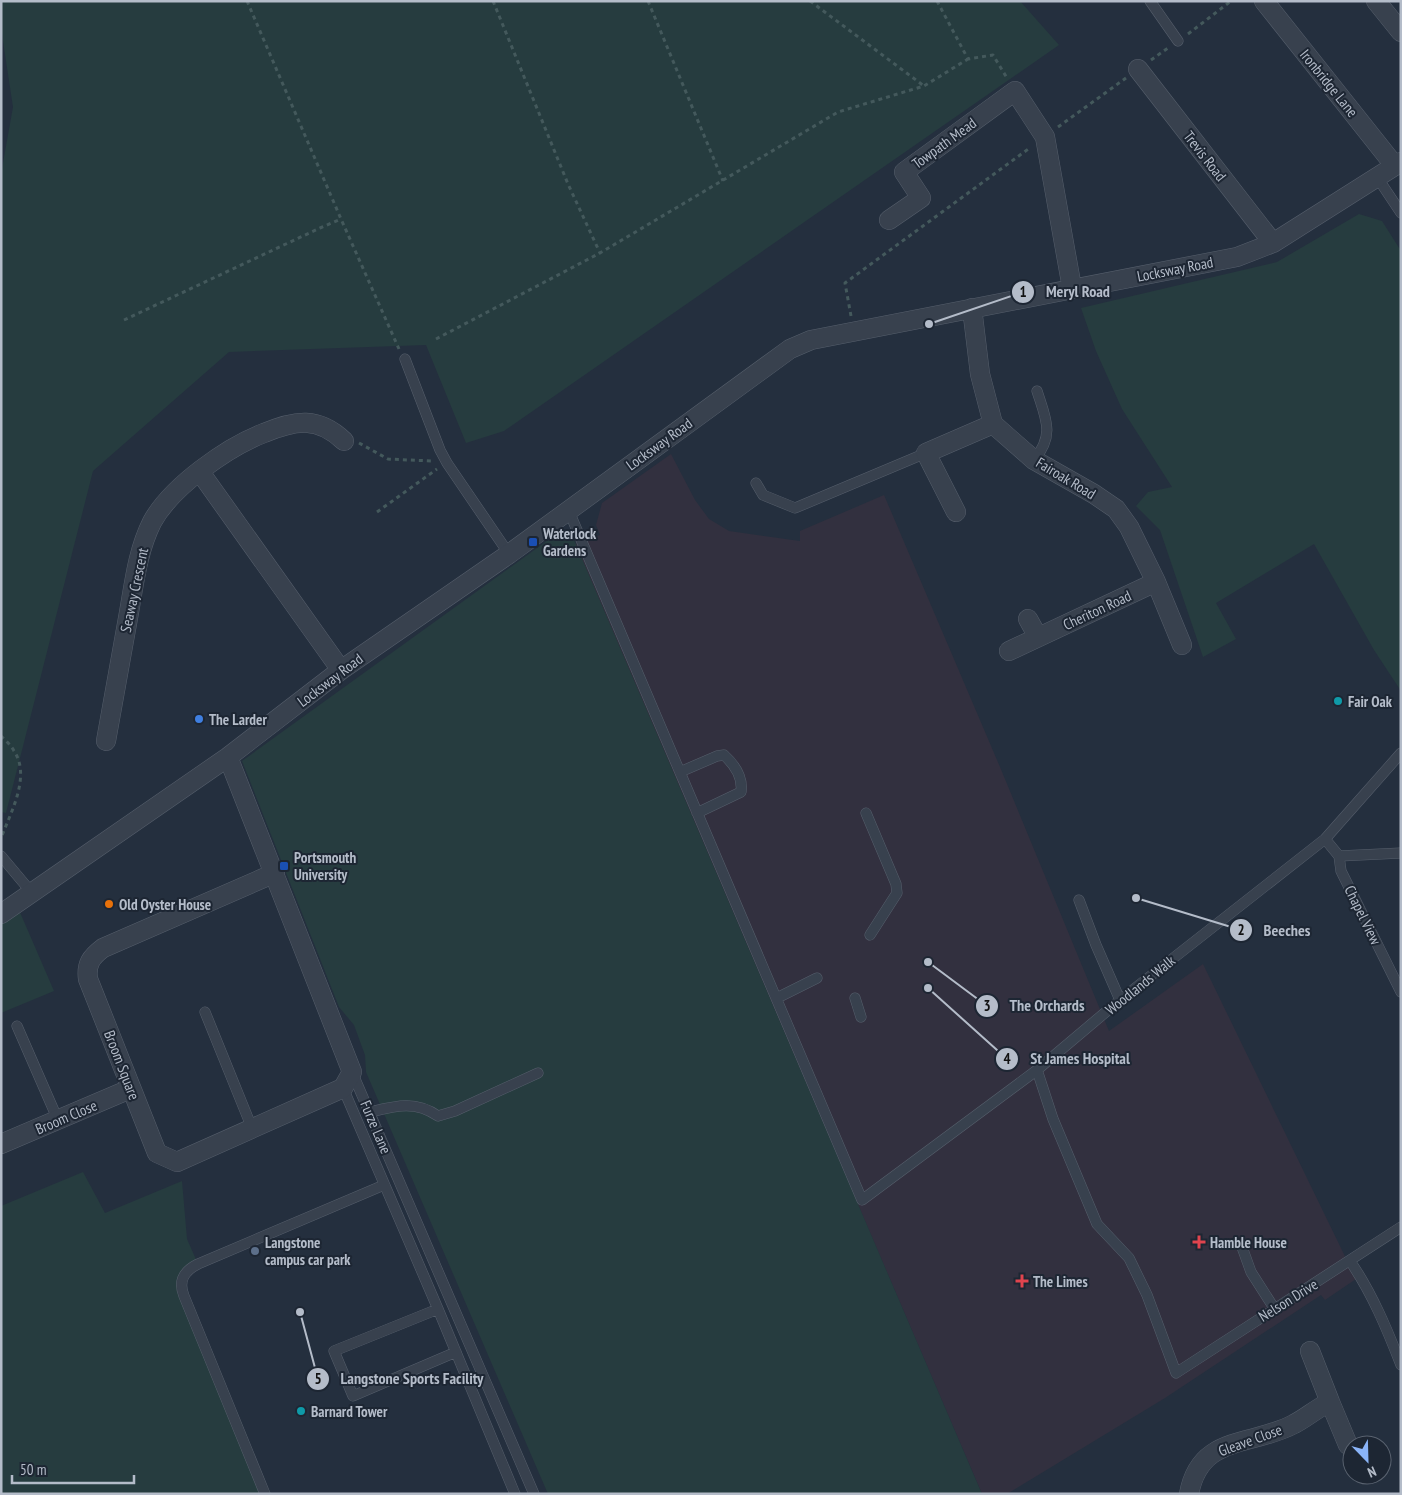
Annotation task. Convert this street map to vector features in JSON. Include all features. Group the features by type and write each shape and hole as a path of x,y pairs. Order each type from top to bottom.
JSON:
{"street":[{"name":"Ironbridge Lane","path":"1264,1 1398,164"},
{"path":"1376,1 1401,32"},
{"name":"Trevis Road","path":"1138,69 1273,243"},
{"path":"1016,91 1045,136 1072,288"},
{"name":"Towpath Mead","path":"889,220 921,198 904,172 1016,91"},
{"name":"Locksway Road","path":"1,914 228,757 341,670 509,554 568,509 790,349 811,340 854,331 1237,257 1273,243 1398,164"},
{"path":"956,512 926,452 993,424 980,374 972,308"},
{"name":"Seaway Crescent","path":"106,742 138,562 143,543 153,521 164,504 223,454 275,428 308,423 321,425 333,431 344,441"},
{"name":"Fairoak Road","path":"993,424 1034,460 1094,494 1116,510 1129,528 1156,582 1182,645"},
{"path":"200,472 341,670"},
{"name":"Cheriton Road","path":"1008,651 1156,582"},
{"path":"1028,620 1038,637"},
{"name":"Furze Lane","path":"228,757 352,1072"},
{"name":"Broom Square","path":"275,873 103,948 93,955 87,968 88,979 130,1089 157,1153 177,1162 343,1088"},
{"path":"343,1088 352,1072"},
{"name":"Broom Close","path":"1,1144 130,1089"},
{"path":"1310,1351 1344,1435"},
{"name":"Gleave Close","path":"1189,1494 1190,1485 1200,1464 1211,1454 1227,1445 1249,1440 1294,1424 1330,1402"}],"lane":[{"path":"1150,1 1178,41"},
{"path":"1377,177 1401,213"},
{"path":"405,359 440,450 509,554"},
{"path":"1034,460 1043,449 1047,433 1046,422 1037,391"},
{"path":"756,483 763,495 795,508 926,452"},
{"path":"568,509 777,998 817,978"},
{"name":"Woodlands Walk","path":"777,998 862,1200 1037,1070 1120,1000 1325,840 1401,753"},
{"path":"680,772 717,756 724,755 733,764 742,784 741,792 698,812"},
{"path":"866,813 896,884 897,893 870,935"},
{"path":"1325,840 1340,856 1401,853"},
{"path":"1,856 32,893"},
{"name":"Chapel View","path":"1340,856 1340,870 1401,992"},
{"path":"1079,900 1120,1000"},
{"path":"855,998 861,1017"},
{"path":"205,1012 252,1128"},
{"path":"17,1026 58,1120"},
{"name":"Nelson Drive","path":"1037,1070 1053,1119 1098,1224 1129,1258 1147,1295 1176,1373 1401,1227"},
{"name":"Furze Lane","path":"352,1072 534,1494"},
{"path":"370,1112 401,1106 419,1106 438,1116 455,1111 538,1073"},
{"path":"343,1088 438,1308 515,1494"},
{"path":"265,1494 184,1296 181,1284 182,1278 186,1272 198,1264 384,1185"},
{"path":"1242,1247 1251,1272 1274,1308"},
{"path":"1350,1261 1361,1278 1382,1320 1401,1365"},
{"path":"438,1308 334,1351 353,1396 456,1352"}],"path":[{"path":"247,1 340,219 405,359"},
{"path":"493,1 568,184 600,254"},
{"path":"648,1 723,181"},
{"path":"810,1 924,86"},
{"path":"937,1 968,59"},
{"path":"854,331 845,283 1231,1"},
{"path":"436,339 600,254 838,112 924,86 968,59 993,55 1016,91"},
{"path":"124,320 340,219"},
{"path":"344,441 358,442 388,458 447,463"},
{"path":"376,512 447,463"},
{"path":"1,736 15,752 22,775 14,804 1,838"}],"shaded area":[{"path":"671,454 695,500 709,519 729,531 800,541 800,531 884,495 1000,767 1109,1031 1203,964 1356,1279 1325,1300 1321,1295 1165,1398 1007,1494 982,1494 575,544 600,535 596,525 602,503"}],"green space":[{"path":"1,1 1020,1 1059,45 504,431 466,443 426,345 229,352 93,471 6,813 1,812 1,174 13,107 1,28"},
{"path":"1359,214 1382,221 1401,251 1401,691 1374,650 1314,544 1216,603 1236,639 1203,657 1160,530 1136,506 1148,492 1172,487 1122,409 1096,351 1081,308 1277,262"},
{"path":"551,538 574,540 982,1494 548,1494 366,1072 365,1055 354,1025 339,1007 242,761"},
{"path":"19,910 54,991 1,1013 1,923"},
{"path":"83,1172 105,1213 182,1181 187,1239 198,1264 182,1277 265,1494 1,1494 1,1206"}],"place":[{"name":"Meryl Road","path":"929,324"},
{"name":"Waterlock Gardens","path":"533,542"},
{"name":"Fair Oak","path":"1338,701"},
{"name":"The Larder","path":"199,719"},
{"name":"Portsmouth University","path":"284,866"},
{"name":"Beeches","path":"1136,898"},
{"name":"Old Oyster House","path":"109,904"},
{"name":"The Orchards","path":"928,962"},
{"name":"St James Hospital","path":"928,988"},
{"name":"Hamble House","path":"1199,1242"},
{"name":"Langstone campus car park","path":"255,1251"},
{"name":"The Limes","path":"1022,1281"},
{"name":"Langstone Sports Facility","path":"300,1312"},
{"name":"Barnard Tower","path":"301,1411"}]}
